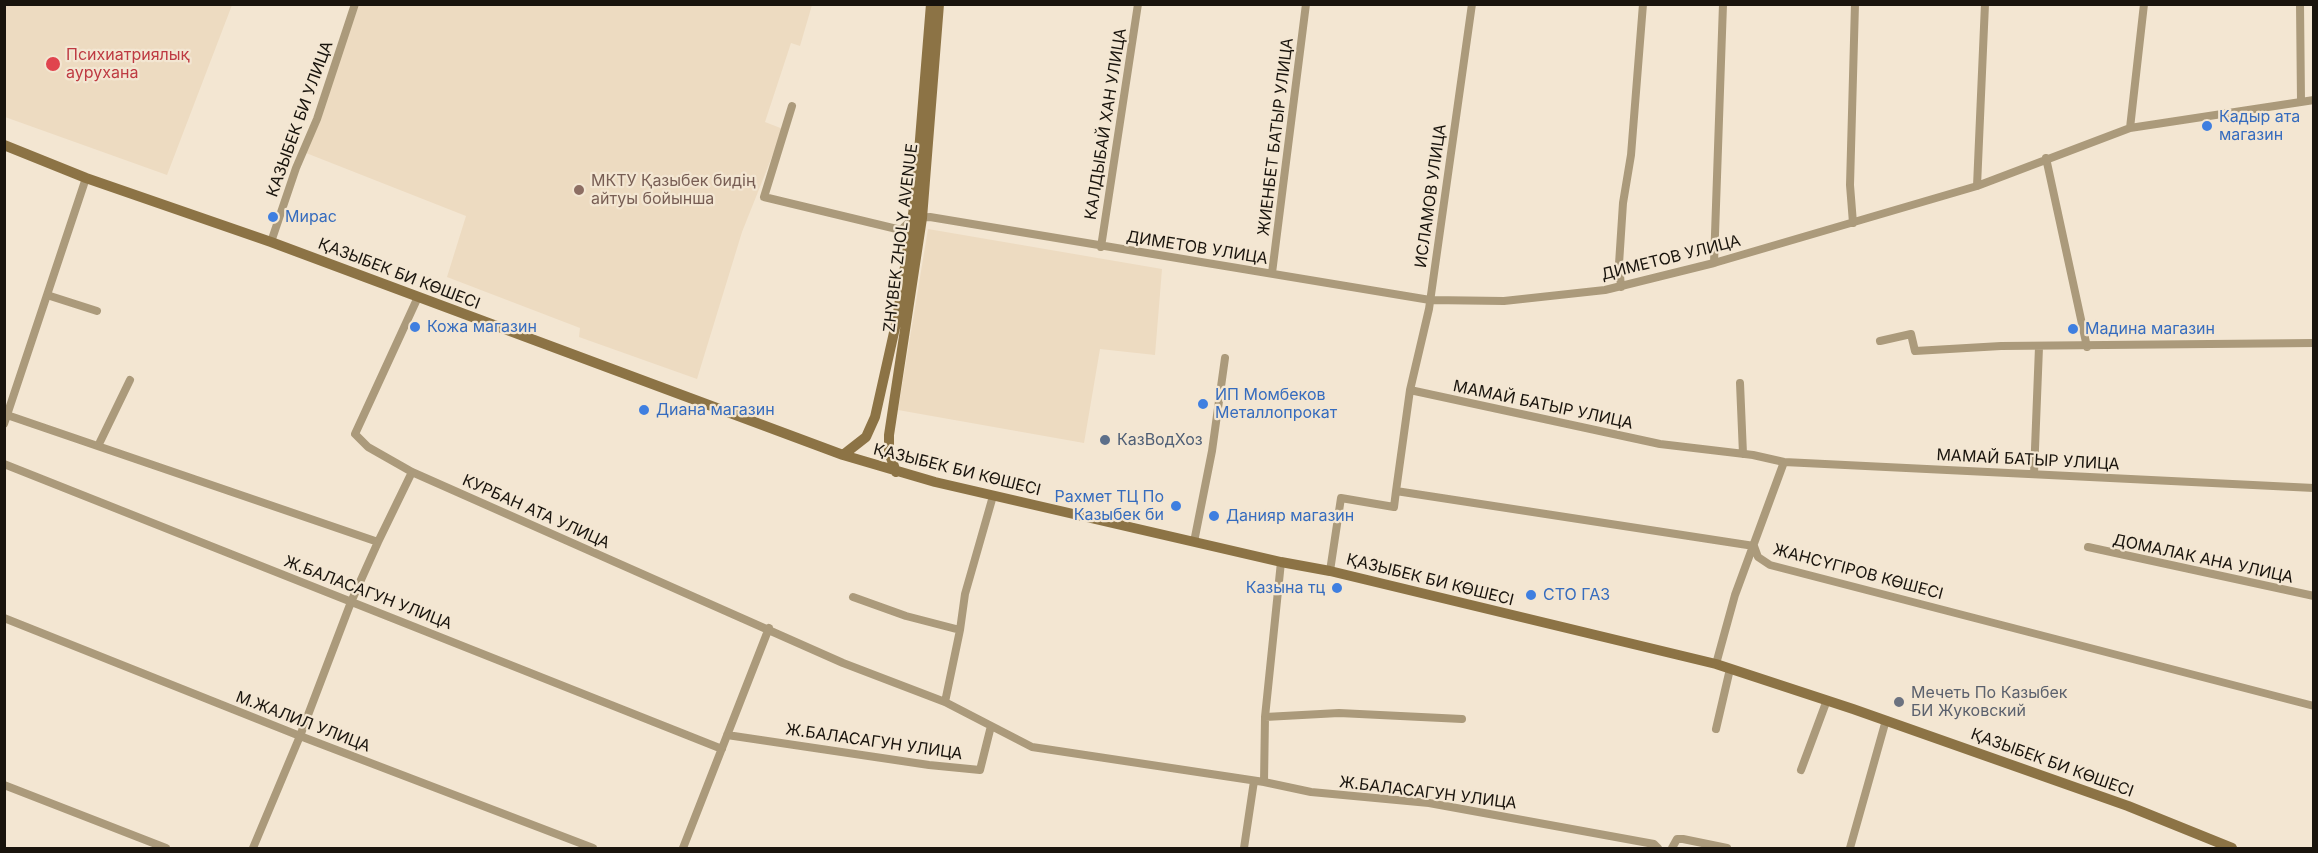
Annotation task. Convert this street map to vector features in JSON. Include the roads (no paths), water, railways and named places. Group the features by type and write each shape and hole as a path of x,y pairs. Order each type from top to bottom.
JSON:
{"main road":[{"name":"ZHYBEK ZHOLY AVENUE","path":"843,455 866,437 875,417 917,218 931,4"},
{"name":"ZHYBEK ZHOLY AVENUE","path":"896,472 889,452 889,435 917,218 939,4"},
{"name":"ҚАЗЫБЕК БИ КӨШЕСІ","path":"4,145 86,178 271,242 843,455 896,472 1281,562 1330,571 1716,664 1886,720 2128,806 2225,847"}],"street":[{"name":"КАЗЫБЕК БИ УЛИЦА","path":"271,242 296,168 317,119 355,4"},
{"name":"КАЛДЫБАЙ ХАН УЛИЦА","path":"1101,247 1138,4"},
{"name":"ЖИЕНБЕТ БАТЫР УЛИЦА","path":"1272,273 1306,4"},
{"name":"ИСЛАМОВ УЛИЦА","path":"1396,491 1410,390 1430,300 1472,4"},
{"path":"1621,287 1619,264 1623,202 1630,155 1643,4"},
{"path":"1714,263 1723,4"},
{"path":"1853,223 1850,185 1855,4"},
{"path":"1977,186 1985,4"},
{"path":"2130,128 2144,4"},
{"path":"2300,4 2301,101"},
{"name":"ДИМЕТОВ УЛИЦА","path":"917,218 1430,300 1504,300 1621,287 1714,263 1977,186 2130,128 2313,100"},
{"path":"792,106 765,197 901,230 917,218"},
{"path":"2046,158 2087,347"},
{"path":"4,424 86,178"},
{"path":"47,296 97,311"},
{"path":"253,849 300,736 351,602 412,472 368,447 355,434 418,297"},
{"path":"1880,341 1911,334 1916,351 1991,347 2313,343"},
{"path":"2034,474 2039,348"},
{"path":"1194,542 1212,451 1225,358"},
{"path":"99,444 130,380"},
{"path":"1740,383 1743,454"},
{"name":"МАМАЙ БАТЫР УЛИЦА","path":"1410,390 1660,444 1743,454 1784,462 2313,488"},
{"path":"7,415 99,444 378,542"},
{"path":"1716,664 1735,595 1784,462"},
{"name":"Ж.БАЛАСАГУН УЛИЦА","path":"4,464 722,749"},
{"name":"КУРБАН АТА УЛИЦА","path":"412,472 769,628 843,663 945,702 991,726"},
{"path":"1330,571 1341,498 1394,507 1396,491"},
{"name":"ЖАНСҮГІРОВ КӨШЕСІ","path":"1396,491 1754,546 1758,557 1770,565 2313,705"},
{"path":"945,702 965,594 993,496"},
{"name":"ДОМАЛАК АНА УЛИЦА","path":"2088,547 2313,596"},
{"path":"1264,782 1265,717 1281,562"},
{"path":"853,597 960,630"},
{"name":"М.ЖАЛИЛ УЛИЦА","path":"4,618 593,849"},
{"path":"683,849 769,628"},
{"path":"1716,729 1730,669"},
{"path":"1801,770 1827,700"},
{"path":"1265,717 1338,713 1462,719"},
{"path":"1850,849 1886,720"},
{"name":"Ж.БАЛАСАГУН УЛИЦА","path":"727,735 929,765 980,770 991,726 1032,747 1264,782 1311,792 1429,804 1534,821 1654,844 1658,849"},
{"path":"1244,849 1254,781"},
{"path":"4,785 166,849"},
{"path":"1672,849 1677,839 1683,838 1727,849"}],"place":[{"name":"Психиатриялық аурухана","path":"53,64"},
{"name":"Кадыр ата магазин","path":"2207,126"},
{"name":"МКТУ Қазыбек бидің айтуы бойынша","path":"579,190"},
{"name":"Мирас","path":"273,217"},
{"name":"Кожа магазин","path":"415,327"},
{"name":"Мадина магазин","path":"2073,329"},
{"name":"ИП Момбеков Металлопрокат","path":"1203,404"},
{"name":"Диана магазин","path":"644,410"},
{"name":"КазВодХоз","path":"1105,440"},
{"name":"Рахмет ТЦ По Казыбек би","path":"1176,506"},
{"name":"Данияр магазин","path":"1214,516"},
{"name":"Казына тц","path":"1337,588"},
{"name":"СТО ГАЗ","path":"1531,595"},
{"name":"Мечеть По Казыбек БИ Жуковский","path":"1899,702"}]}
